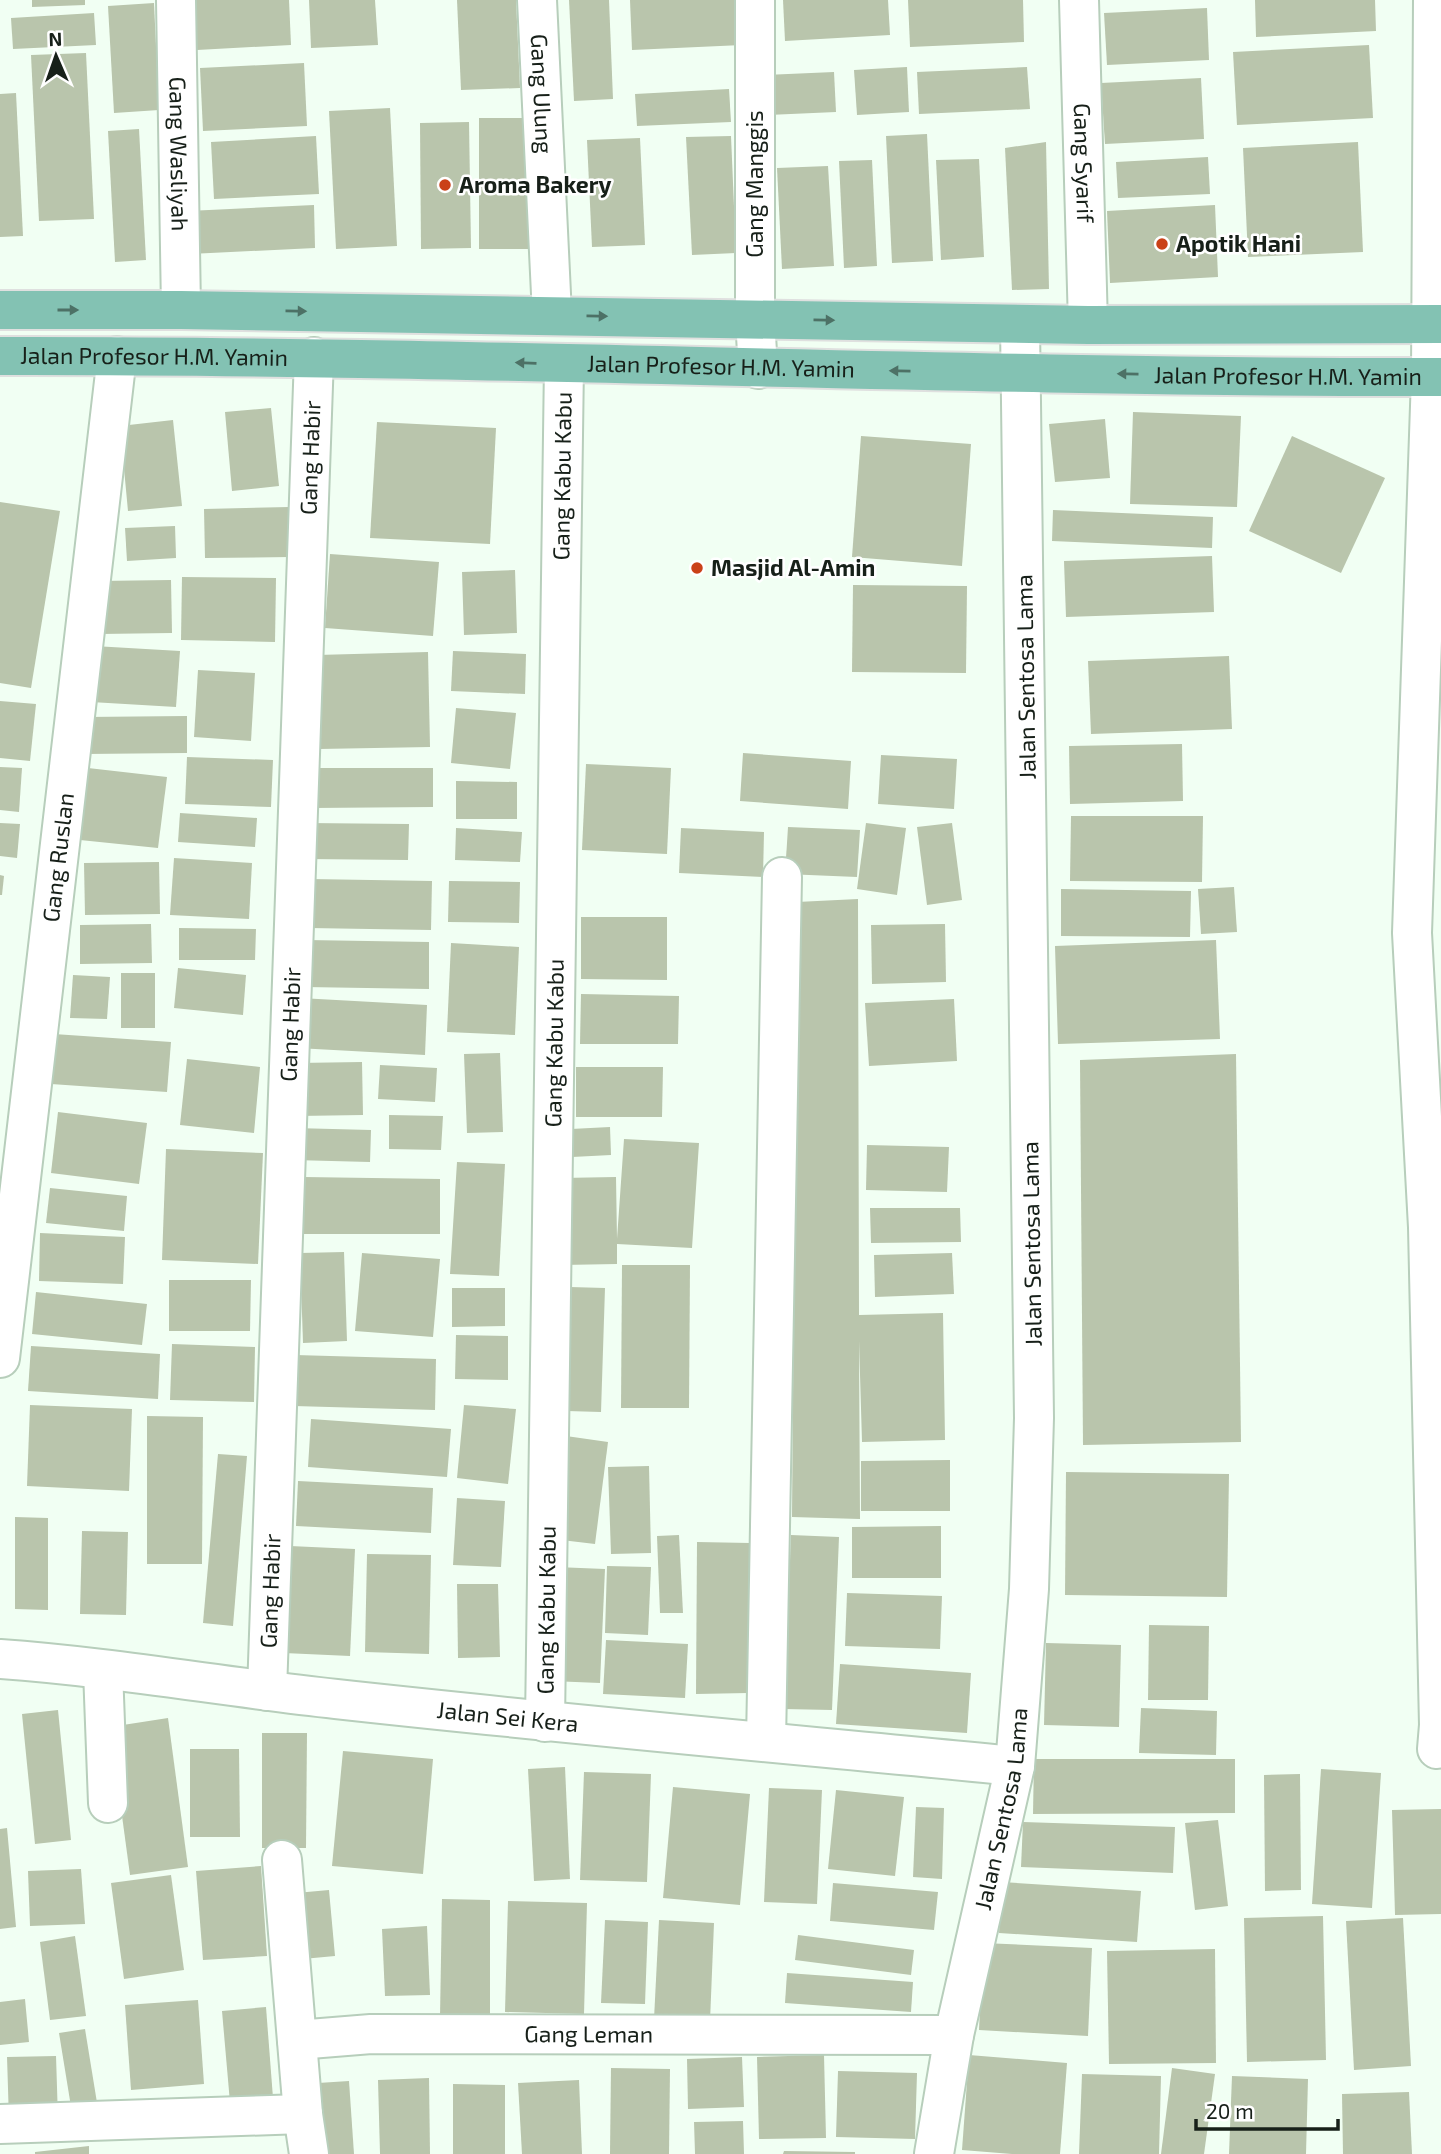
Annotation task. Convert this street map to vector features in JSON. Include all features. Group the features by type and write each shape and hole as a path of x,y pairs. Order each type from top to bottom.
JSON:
{"main road":[{"name":"Jalan Profesor H.M. Yamin","path":"0,310 552,315 1088,325 1436,324"},
{"path":"1087,374 1088,325"},
{"name":"Jalan Profesor H.M. Yamin","path":"0,356 314,358 758,369 1436,377"}],"street":[{"name":"Gang Wasliyah","path":"176,0 181,310"},
{"name":"Gang Ulung","path":"537,0 552,315"},
{"name":"Gang Manggis","path":"755,0 755,318 758,369"},
{"name":"Gang Syarif","path":"1079,0 1088,325"},
{"path":"1433,0 1436,377 1427,933 1434,1228 1439,1748"},
{"name":"Jalan Sentosa Lama","path":"934,2154 954,2035 1015,1766 1030,1590 1034,1418 1020,324"},
{"name":"Gang Ruslan","path":"0,1358 117,356"},
{"name":"Gang Habir","path":"267,1691 314,358"},
{"name":"Gang Kabu Kabu","path":"545,1722 564,364"},
{"path":"766,1742 782,877"},
{"name":"Jalan Sei Kera","path":"0,1659 545,1722 1015,1766"},
{"path":"103,1670 108,1803"},
{"path":"282,1860 303,2113 309,2154"},
{"name":"Gang Leman","path":"297,2040 371,2034 954,2035"},
{"path":"0,2124 303,2113"}],"building":[{"path":"32,0 85,0 85,5 32,7"},
{"path":"194,0 289,0 291,45 197,50"},
{"path":"309,0 375,0 378,45 311,48"},
{"path":"457,0 516,0 520,88 461,90"},
{"path":"569,0 609,0 613,99 574,101"},
{"path":"630,0 740,0 742,45 632,50"},
{"path":"783,0 888,0 890,35 785,41"},
{"path":"908,0 1023,0 1024,42 910,47"},
{"path":"1255,0 1375,0 1376,31 1256,37"},
{"path":"154,3 159,110 114,113 108,6"},
{"path":"1207,8 1209,60 1107,65 1104,13"},
{"path":"94,13 96,45 13,49 11,18"},
{"path":"1369,45 1373,118 1237,125 1233,52"},
{"path":"86,53 94,219 39,221 31,55"},
{"path":"304,63 307,126 203,131 200,68"},
{"path":"907,67 909,112 857,115 854,70"},
{"path":"1027,67 1030,109 919,114 917,72"},
{"path":"834,72 836,112 768,115 765,75"},
{"path":"1201,78 1204,139 1105,144 1101,83"},
{"path":"729,89 731,122 637,126 635,94"},
{"path":"16,93 23,236 0,237 0,94"},
{"path":"390,108 397,246 336,249 329,111"},
{"path":"479,118 533,118 533,249 479,249"},
{"name":"Aroma Bakery","path":"469,122 471,248 421,249 420,123"},
{"path":"139,129 146,260 115,262 108,131"},
{"path":"927,134 933,261 892,263 886,136"},
{"path":"316,136 319,194 214,199 211,142"},
{"path":"731,136 736,253 692,255 686,137"},
{"path":"640,138 645,245 592,247 587,140"},
{"path":"1046,142 1049,289 1012,290 1005,148"},
{"path":"1358,142 1363,252 1248,257 1243,148"},
{"path":"1208,157 1210,194 1118,198 1116,162"},
{"path":"979,159 984,257 941,260 936,160"},
{"path":"872,160 877,266 844,268 839,161"},
{"path":"828,166 834,266 782,269 777,168"},
{"path":"314,205 315,248 190,254 188,211"},
{"name":"Apotik Hani","path":"1215,205 1218,277 1110,283 1107,211"},
{"path":"271,408 279,486 232,491 225,412"},
{"path":"1133,412 1241,416 1237,507 1130,504"},
{"path":"1105,419 1110,478 1055,482 1049,424"},
{"path":"173,420 182,506 128,511 120,426"},
{"path":"377,422 496,428 490,544 370,538"},
{"path":"861,436 971,444 962,566 852,557"},
{"path":"1292,436 1385,478 1341,573 1249,531"},
{"path":"0,502 60,511 31,688 0,683"},
{"path":"289,507 290,557 205,558 204,509"},
{"path":"1053,510 1213,517 1212,548 1052,541"},
{"path":"175,526 176,558 127,561 125,528"},
{"path":"330,554 439,562 433,636 325,628"},
{"path":"1212,556 1214,612 1066,617 1064,561"},
{"path":"515,570 517,633 464,635 462,572"},
{"path":"182,577 276,578 275,642 181,640"},
{"path":"171,580 172,633 100,634 99,581"},
{"path":"853,585 967,586 966,673 852,672"},
{"path":"94,646 180,651 176,707 91,702"},
{"path":"453,651 526,654 525,694 451,691"},
{"path":"428,652 430,747 319,749 317,655"},
{"path":"1229,656 1232,729 1091,734 1088,661"},
{"path":"198,670 255,673 251,741 194,737"},
{"path":"0,701 36,704 30,761 0,758"},
{"path":"456,708 516,713 510,769 451,763"},
{"path":"187,716 187,753 85,754 85,717"},
{"path":"1182,744 1183,801 1070,804 1069,746"},
{"path":"743,753 851,761 848,809 740,801"},
{"path":"881,755 957,759 954,809 878,804"},
{"path":"187,757 273,760 271,807 185,804"},
{"path":"586,764 671,768 667,854 582,850"},
{"path":"0,767 22,768 19,812 0,810"},
{"path":"88,768 167,777 158,848 80,840"},
{"path":"312,768 433,768 433,807 312,808"},
{"path":"456,781 517,782 517,819 456,819"},
{"path":"180,813 257,818 255,847 178,842"},
{"path":"1071,816 1203,816 1202,882 1070,881"},
{"path":"0,823 20,824 17,858 0,856"},
{"path":"306,823 409,824 408,860 306,859"},
{"path":"866,823 906,828 897,895 857,889"},
{"path":"952,823 962,900 927,905 917,827"},
{"path":"788,827 860,830 857,877 785,874"},
{"path":"456,828 522,832 520,862 455,860"},
{"path":"681,828 764,832 763,877 679,873"},
{"path":"174,858 252,863 249,919 170,915"},
{"path":"159,862 160,914 85,915 84,863"},
{"path":"0,875 4,876 2,895 0,895"},
{"path":"310,879 432,881 431,930 309,928"},
{"path":"449,881 520,882 519,923 448,922"},
{"path":"1234,887 1237,932 1201,934 1198,889"},
{"path":"1061,889 1191,891 1190,937 1061,936"},
{"path":"858,899 859,1315 943,1313 945,1440 862,1442 859,1341 860,1519 792,1517 797,902"},
{"path":"581,917 667,917 667,980 581,979"},
{"path":"151,924 152,963 80,964 80,925"},
{"path":"945,924 946,982 872,984 871,925"},
{"path":"179,928 256,929 255,960 179,960"},
{"path":"306,940 429,942 429,989 305,987"},
{"path":"1216,940 1220,1039 1058,1044 1055,946"},
{"path":"451,943 519,947 515,1035 447,1032"},
{"path":"178,968 246,975 243,1015 174,1008"},
{"path":"121,973 155,973 155,1028 121,1028"},
{"path":"73,975 110,977 107,1019 70,1018"},
{"path":"581,994 679,996 678,1044 580,1044"},
{"path":"300,998 427,1005 425,1055 297,1048"},
{"path":"954,999 957,1061 869,1066 865,1003"},
{"path":"54,1034 171,1042 167,1092 51,1084"},
{"path":"500,1053 503,1132 467,1133 464,1054"},
{"path":"1236,1054 1241,1442 1083,1445 1080,1060"},
{"path":"187,1059 260,1067 254,1133 180,1125"},
{"path":"362,1062 363,1115 298,1116 297,1063"},
{"path":"380,1065 437,1068 435,1102 378,1099"},
{"path":"576,1067 663,1067 662,1117 576,1117"},
{"path":"58,1112 147,1123 139,1184 51,1173"},
{"path":"389,1115 443,1116 441,1150 389,1149"},
{"path":"610,1127 611,1155 572,1157 571,1129"},
{"path":"294,1128 371,1130 370,1162 293,1160"},
{"path":"624,1139 699,1143 692,1248 617,1244 617,1264 562,1265 561,1178 616,1177 617,1239"},
{"path":"867,1145 949,1147 947,1192 866,1190"},
{"path":"166,1149 263,1153 258,1264 162,1260"},
{"path":"457,1162 505,1164 499,1276 450,1274"},
{"path":"304,1177 440,1179 440,1234 304,1234"},
{"path":"50,1188 127,1196 124,1231 46,1223"},
{"path":"870,1208 960,1208 961,1242 871,1243"},
{"path":"40,1233 125,1237 123,1284 39,1281"},
{"path":"344,1252 347,1341 303,1343 300,1253"},
{"path":"362,1253 440,1259 433,1337 355,1331"},
{"path":"952,1253 954,1294 875,1297 874,1255"},
{"path":"622,1265 690,1265 689,1408 621,1408"},
{"path":"169,1280 251,1280 250,1331 169,1331"},
{"path":"570,1287 605,1288 601,1412 567,1411"},
{"path":"452,1288 505,1288 505,1326 452,1327"},
{"path":"36,1292 147,1304 142,1345 32,1334"},
{"path":"456,1335 508,1336 508,1380 455,1379"},
{"path":"172,1344 255,1347 254,1402 170,1400"},
{"path":"31,1346 160,1354 158,1399 28,1391"},
{"path":"295,1355 436,1359 435,1410 294,1406"},
{"path":"30,1405 132,1409 129,1491 27,1486"},
{"path":"464,1405 516,1409 508,1484 457,1478"},
{"path":"147,1416 203,1417 202,1564 147,1564"},
{"path":"311,1419 451,1429 447,1477 308,1467"},
{"path":"566,1436 608,1442 595,1544 553,1539"},
{"path":"218,1454 247,1456 233,1626 203,1623"},
{"path":"950,1460 950,1511 861,1511 861,1461"},
{"path":"649,1466 651,1553 611,1554 608,1467"},
{"path":"1066,1472 1229,1474 1227,1597 1065,1595"},
{"path":"298,1481 433,1488 431,1533 296,1526"},
{"path":"457,1498 505,1501 501,1567 453,1565"},
{"path":"15,1517 48,1518 48,1610 15,1609"},
{"path":"941,1526 941,1578 852,1578 852,1527"},
{"path":"82,1531 128,1532 126,1615 80,1614"},
{"path":"679,1535 683,1613 660,1613 657,1536"},
{"path":"791,1535 839,1537 832,1710 784,1709"},
{"path":"697,1542 750,1543 748,1693 696,1694"},
{"path":"290,1546 355,1549 350,1656 284,1653"},
{"path":"367,1554 431,1555 429,1654 365,1652"},
{"path":"607,1566 651,1567 648,1635 605,1633"},
{"path":"556,1567 605,1569 600,1683 551,1681"},
{"path":"457,1584 498,1584 500,1657 458,1658"},
{"path":"847,1593 942,1596 940,1649 845,1646"},
{"path":"1149,1625 1209,1626 1208,1700 1148,1700"},
{"path":"606,1640 688,1644 685,1698 603,1694"},
{"path":"1046,1643 1121,1645 1119,1727 1044,1725"},
{"path":"840,1664 971,1673 967,1733 836,1724"},
{"path":"1141,1708 1217,1711 1216,1755 1139,1753"},
{"path":"58,1710 71,1840 35,1844 22,1714"},
{"path":"168,1718 188,1867 130,1875 110,1727"},
{"path":"262,1733 307,1733 306,1848 262,1848"},
{"path":"190,1749 239,1749 240,1837 190,1837"},
{"path":"343,1751 433,1759 423,1874 332,1866"},
{"path":"1034,1759 1235,1759 1235,1813 1033,1814"},
{"path":"565,1767 570,1879 534,1881 528,1769"},
{"path":"1321,1769 1381,1773 1372,1908 1312,1904"},
{"path":"584,1772 651,1774 647,1882 580,1880"},
{"path":"1300,1774 1301,1890 1265,1891 1264,1775"},
{"path":"673,1787 750,1794 740,1905 663,1898"},
{"path":"769,1788 822,1790 817,1904 764,1902"},
{"path":"836,1790 904,1797 895,1876 828,1869"},
{"path":"916,1807 944,1808 942,1879 913,1877"},
{"path":"1441,1809 1441,1914 1395,1915 1392,1810"},
{"path":"1218,1820 1228,1906 1195,1910 1185,1823"},
{"path":"1023,1822 1175,1827 1173,1873 1021,1867"},
{"path":"7,1828 16,1927 0,1929 0,1829"},
{"path":"261,1866 267,1956 203,1960 196,1871"},
{"path":"81,1869 85,1924 30,1926 28,1871"},
{"path":"171,1875 184,1970 124,1979 111,1883"},
{"path":"1002,1882 1141,1891 1137,1942 999,1933"},
{"path":"833,1883 938,1892 934,1930 830,1921"},
{"path":"329,1890 335,1956 292,1960 285,1894"},
{"path":"442,1899 490,1900 490,2018 440,2017"},
{"path":"508,1901 587,1903 584,2014 505,2012"},
{"path":"1323,1916 1326,2060 1247,2062 1244,1918"},
{"path":"1403,1918 1411,2066 1354,2070 1346,1921"},
{"path":"605,1920 648,1922 645,2004 601,2003"},
{"path":"659,1920 714,1923 710,2021 654,2019"},
{"path":"427,1926 430,1995 385,1996 382,1929"},
{"path":"798,1935 914,1950 911,1975 795,1960"},
{"path":"75,1936 86,2016 50,2020 40,1942"},
{"path":"983,1943 1092,1948 1088,2036 979,2030"},
{"path":"1215,1949 1216,2063 1109,2064 1107,1951"},
{"path":"787,1973 913,1982 911,2012 785,2003"},
{"path":"25,1999 29,2042 0,2045 0,2002"},
{"path":"198,2000 204,2084 131,2090 125,2005"},
{"path":"266,2007 274,2111 231,2114 222,2011"},
{"path":"85,2029 99,2115 73,2119 59,2033"},
{"path":"824,2055 826,2138 759,2139 757,2057"},
{"path":"969,2055 1067,2063 1060,2154 962,2150"},
{"path":"56,2056 58,2119 9,2120 7,2057"},
{"path":"742,2057 744,2107 688,2109 687,2059"},
{"path":"611,2068 670,2069 669,2154 610,2154"},
{"path":"1172,2068 1215,2074 1204,2154 1161,2154"},
{"path":"838,2071 917,2073 915,2139 836,2137"},
{"path":"1082,2074 1161,2076 1159,2154 1079,2154"},
{"path":"1232,2076 1308,2079 1306,2154 1229,2154"},
{"path":"429,2078 430,2154 380,2154 378,2080"},
{"path":"579,2080 582,2154 522,2154 518,2083"},
{"path":"349,2081 354,2154 323,2154 318,2083"},
{"path":"453,2084 505,2085 505,2154 453,2154"},
{"path":"1409,2092 1412,2154 1343,2154 1342,2094"},
{"path":"743,2121 744,2154 695,2154 694,2122"},
{"path":"89,2146 89,2154 35,2154 35,2152"},
{"path":"784,2151 855,2152 855,2154 783,2154"}],"place":[{"name":"Aroma Bakery","path":"445,185"},
{"name":"Apotik Hani","path":"1162,244"},
{"name":"Masjid Al-Amin","path":"697,568"}]}
